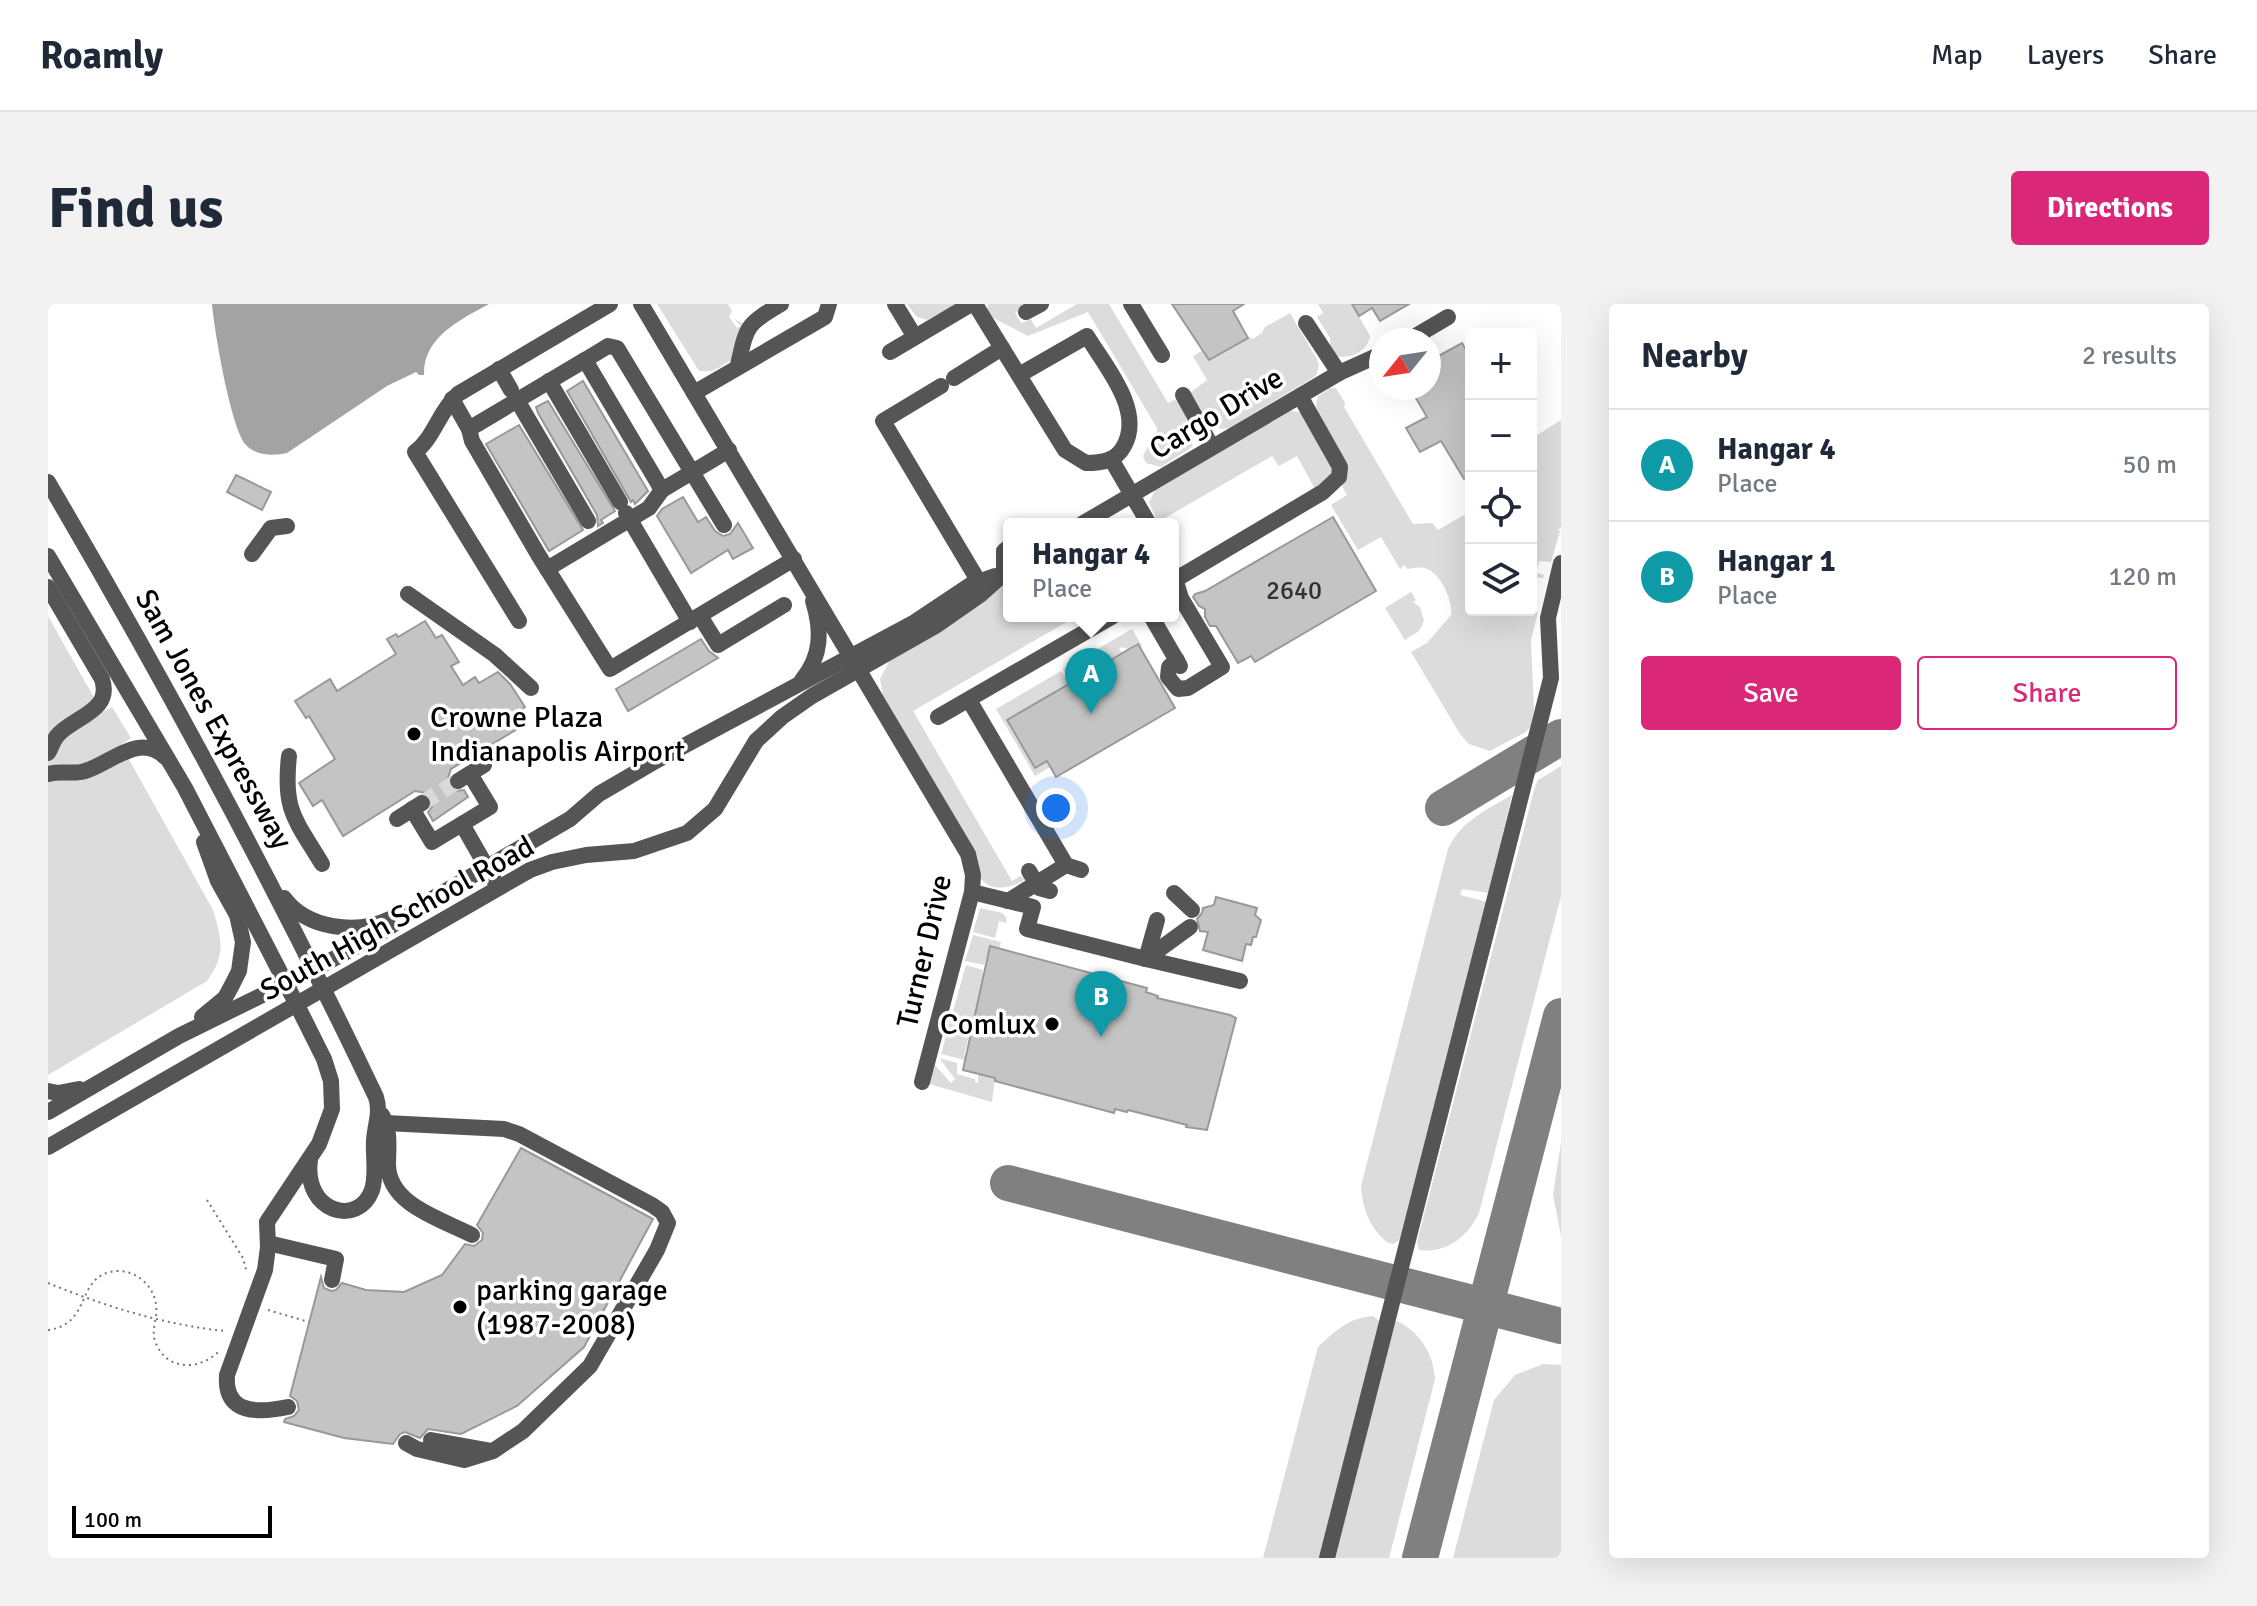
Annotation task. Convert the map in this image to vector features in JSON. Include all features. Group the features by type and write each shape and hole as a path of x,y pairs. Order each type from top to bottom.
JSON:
{"street":[{"path":"519,621 415,452 426,442 445,405 452,399 610,304"},
{"path":"641,304 856,663"},
{"path":"738,365 752,322 781,304"},
{"path":"694,393 825,317 829,304"},
{"path":"895,304 915,337"},
{"path":"890,352 973,304 1065,450 1086,463 1111,459 1121,452 1130,434 1130,417 1125,401 1087,336 1019,375"},
{"path":"1131,304 1162,355"},
{"path":"1429,328 1448,317"},
{"path":"1306,323 1339,373"},
{"path":"469,429 514,395 549,381 608,346 617,348 724,525"},
{"path":"979,582 883,421 1002,348"},
{"name":"Cargo Drive","path":"1092,518 1339,373 1369,359"},
{"path":"585,360 662,490"},
{"path":"499,369 594,531"},
{"path":"549,381 624,510 695,619 718,645 784,605"},
{"path":"1183,395 1212,447"},
{"path":"1179,574 1311,500 1339,477 1340,467 1336,457 1300,396"},
{"path":"452,399 469,429 472,441 610,669 794,559"},
{"path":"547,569 624,510 649,508 662,490 729,450"},
{"path":"1111,459 1145,518"},
{"name":"Sam Jones Expressway","path":"48,482 165,685 267,874 324,987 383,1117"},
{"path":"252,554 271,528 287,526"},
{"name":"Sam Jones Expressway","path":"48,556 185,788 324,1059 332,1094 329,1122 310,1157 269,1216 265,1270 229,1366 226,1385 232,1398 242,1408 265,1411 288,1407"},
{"path":"1327,1558 1551,678 1548,618 1561,563"},
{"path":"856,663 979,582 1003,572"},
{"path":"856,663 937,625 980,595 1003,574"},
{"path":"797,686 815,661 820,646 816,610 808,584"},
{"path":"48,587 105,689 96,707 62,731 51,747 55,757 69,772"},
{"path":"1154,622 1178,663 1169,667 1168,677 1178,689 1188,688 1222,667 1179,592"},
{"path":"408,594 495,655 531,688"},
{"path":"938,717 1103,622"},
{"name":"South High School Road","path":"48,1112 179,1036 381,933 425,903 570,819 599,794 652,763 797,686 856,663"},
{"name":"South High School Road","path":"48,1147 498,887 552,862 586,855 634,851 687,833 715,809 749,752 766,731 856,663"},
{"name":"Turner Drive","path":"856,663 968,854 973,875 972,892 922,1082"},
{"path":"969,700 1074,868 1008,901"},
{"path":"48,774 84,772 143,746 160,753 175,770"},
{"path":"289,756 286,787 292,815 322,864"},
{"path":"397,819 417,806 432,842 490,807 471,773"},
{"path":"179,1036 225,998 239,971 243,942 237,915 218,881 185,788"},
{"path":"462,824 498,887"},
{"path":"267,874 289,904 308,917 331,926 372,926 425,903"},
{"path":"1038,884 1027,929 1240,981"},
{"path":"972,892 1033,907"},
{"path":"1174,893 1192,910"},
{"path":"1146,959 1157,920"},
{"path":"1146,959 1190,927"},
{"path":"48,1091 74,1091 106,1078"},
{"path":"310,1157 311,1186 322,1204 338,1210 354,1208 372,1189 374,1138 383,1117"},
{"path":"383,1117 388,1171 397,1193 411,1204 472,1235"},
{"path":"383,1117 504,1129 652,1205 662,1212 667,1221 657,1250 590,1366 523,1431 493,1451 464,1460 417,1449 406,1443"},
{"path":"268,1243 336,1259 332,1280"},
{"path":"431,1440 493,1451"}],"path":[{"path":"207,1200 243,1258 247,1278"},
{"path":"48,1330 73,1319 90,1286 102,1275 126,1272 141,1278 151,1289 156,1305 156,1344 164,1355 175,1363 187,1366 205,1363 223,1345"},
{"path":"48,1283 84,1297 155,1317 195,1327 230,1331"},
{"path":"264,1309 309,1322"}],"shaded area":[{"path":"212,304 489,304 455,323 436,340 425,362 424,375 416,372 387,386 287,453 271,455 250,449 240,435 224,378"},
{"path":"657,304 728,304 732,311 729,317 737,328 741,326 734,319 744,324 733,359 713,371 699,371"},
{"path":"907,304 957,304 927,320 917,317"},
{"path":"988,304 1022,304 1023,308 1015,313 1021,323 1031,319 1036,328 1077,304 1109,304 1168,403 1174,400 1179,402 1194,433 1192,447 1161,467 1146,463 1143,456 1148,446 1156,441 1157,428 1088,312 1028,336 986,314"},
{"path":"1318,304 1352,304 1369,334 1366,346 1352,355 1336,356 1330,350 1330,338 1317,317 1323,313"},
{"path":"1290,313 1317,359 1316,376 1229,428 1221,429 1209,424 1190,393 1207,380 1193,356 1203,350 1210,360 1248,337 1253,339 1265,327"},
{"path":"1330,388 1336,388 1413,524 1432,523 1438,530 1465,514 1465,616 1537,616 1531,640 1534,710 1526,732 1490,751 1469,744 1460,734 1411,652 1427,643 1451,615 1445,589 1425,568 1407,569 1405,565 1400,569 1381,537 1358,550 1331,505 1347,495 1316,406 1318,396"},
{"path":"1290,411 1302,412 1333,468 1331,478 1315,489 1297,456 1279,466 1272,456 1165,518 1156,518 1149,503 1155,490"},
{"path":"1561,420 1561,526 1557,529 1560,531 1551,562 1539,561 1537,569 1537,472 1537,435"},
{"path":"1003,584 1003,622 1067,622 913,711 1012,881 1020,876 1024,878 1023,881 1000,888 983,881 974,849 883,695 880,679 890,660"},
{"path":"1411,592 1424,621 1419,631 1405,640 1385,608"},
{"path":"48,616 102,712 112,707 131,738 121,745 213,910 219,930 220,955 207,981 48,1075"},
{"path":"1132,629 1142,646 1140,648 1137,643 1128,649 1122,647 1119,649 1122,652 1071,682 1063,669"},
{"path":"1061,671 1069,683 1006,721 1034,768 1046,761 1050,767 1035,776 996,709"},
{"path":"1561,766 1561,896 1479,1213 1469,1229 1455,1242 1429,1251 1419,1250 1417,1242 1534,790 1538,780"},
{"path":"1512,795 1489,893 1462,889 1460,895 1487,902 1400,1240 1388,1243 1368,1218 1361,1186 1448,849 1467,824"},
{"path":"980,908 1002,913 1006,917 1007,923 999,921 995,938 973,932"},
{"path":"973,935 1001,942 999,949 990,947 984,965 965,961"},
{"path":"966,965 983,970 985,974 965,1060 941,1054"},
{"path":"939,1058 957,1063 957,1074 975,1079 975,1082 978,1083 978,1074 995,1078 992,1102 929,1084 935,1065 951,1083 955,1079"},
{"path":"1561,1142 1561,1236 1553,1195"},
{"path":"1373,1316 1379,1321 1378,1328 1319,1558 1263,1558 1318,1347 1349,1322"},
{"path":"1395,1322 1413,1332 1424,1345 1432,1361 1435,1379 1389,1558 1335,1558"},
{"path":"1543,1364 1561,1365 1561,1558 1453,1558 1494,1400 1515,1375"}],"building":[{"path":"1172,304 1244,304 1233,311 1248,338 1209,360"},
{"path":"1352,304 1409,304 1380,321 1372,308 1359,316"},
{"path":"1462,343 1465,348 1464,479 1441,441 1420,452 1406,428 1427,417 1417,400 1441,400 1441,354"},
{"path":"583,381 648,491 635,504 567,391"},
{"path":"548,401 615,511 601,520 603,523 598,526 597,515 538,413 536,407"},
{"path":"519,425 583,530 549,551 486,444"},
{"path":"236,475 271,492 262,510 227,492"},
{"path":"683,497 698,522 706,517 715,531 723,536 730,534 738,523 753,548 733,559 728,550 691,573 657,516 662,509"},
{"path":"1333,517 1376,591 1255,662 1251,656 1238,663 1216,626 1210,626 1205,609 1193,597"},
{"name":"Crowne Plaza Indianapolis Airport","path":"425,621 436,638 442,635 459,662 451,666 463,685 475,677 479,683 498,672 510,684 525,707 516,713 524,725 451,769 448,786 454,791 464,790 468,797 433,821 428,812 432,807 432,798 415,791 343,836 322,800 313,806 299,783 335,759 309,716 306,718 295,701 330,679 337,691 396,654 387,639 396,634 398,637"},
{"path":"701,639 718,658 628,711 616,689"},
{"path":"1138,644 1175,708 1056,777 1047,761 1035,768 1007,720"},
{"path":"1216,897 1257,908 1255,915 1261,920 1251,945 1246,944 1242,961 1203,950 1208,932 1200,931 1197,919 1203,908 1214,905"},
{"name":"Comlux","path":"990,946 1147,988 1146,992 1157,998 1236,1018 1207,1130 1128,1110 1115,1109 1114,1113 963,1070"},
{"name":"parking garage (1987-2008)","path":"521,1148 653,1219 584,1347 517,1406 461,1434 428,1429 420,1438 405,1432 393,1444 344,1438 284,1422 299,1410 297,1401 290,1396 321,1277 324,1288 331,1291 342,1283 366,1290 404,1292 442,1275 465,1244 474,1246 482,1240 483,1233 477,1225"}],"taxiway":[{"path":"1443,808 1561,737"},
{"path":"1420,1558 1561,1016"},
{"path":"1008,1183 1561,1326"}],"tunnel":[{"path":"422,803 458,781"}],"place":[{"name":"Hangar 4","path":"1091,714"},
{"name":"Crowne Plaza Indianapolis Airport","path":"414,734"},
{"name":"Comlux","path":"1052,1024"},
{"name":"Hangar 1","path":"1101,1037"},
{"name":"parking garage (1987-2008)","path":"460,1307"}]}
